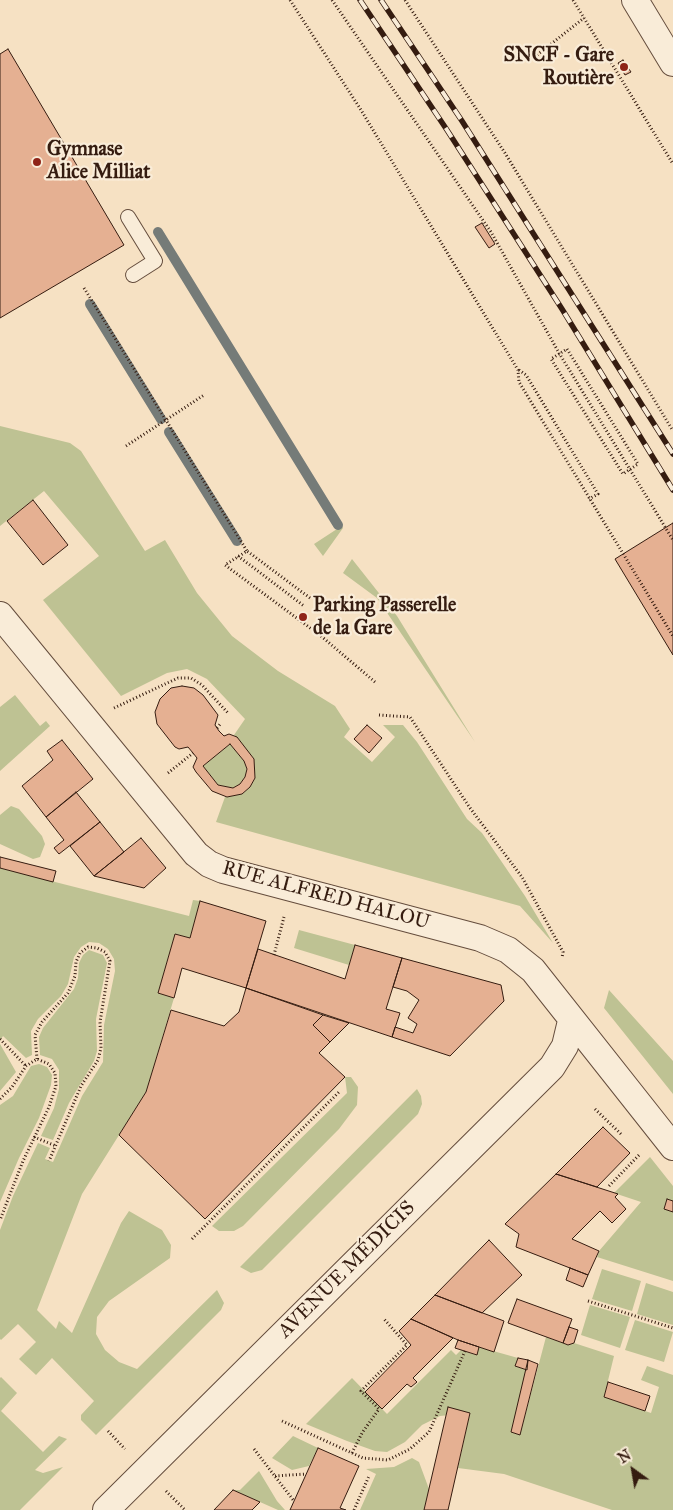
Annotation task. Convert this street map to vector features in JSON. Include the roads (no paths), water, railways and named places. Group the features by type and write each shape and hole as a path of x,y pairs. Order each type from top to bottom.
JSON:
{"street":[{"path":"635,0 673,63"},
{"name":"RUE ALFRED HALOU","path":"0,615 196,854 210,864 480,938 508,950 526,963 673,1147"},
{"name":"AVENUE MÉDICIS","path":"106,1510 552,1067 566,1046 571,1021"}],"lane":[{"path":"128,217 155,261 133,275"}],"waterway":[{"path":"158,232 338,525"},
{"path":"90,304 161,419"},
{"path":"169,432 237,541"}],"railway":[{"path":"360,0 447,130 562,309 673,490"},
{"path":"381,0 462,121 673,454"}],"place":[{"name":"SNCF - Gare Routière","path":"624,67"},
{"name":"Gymnase Alice Milliat","path":"37,162"},
{"name":"Parking Passerelle de la Gare","path":"303,617"}]}
